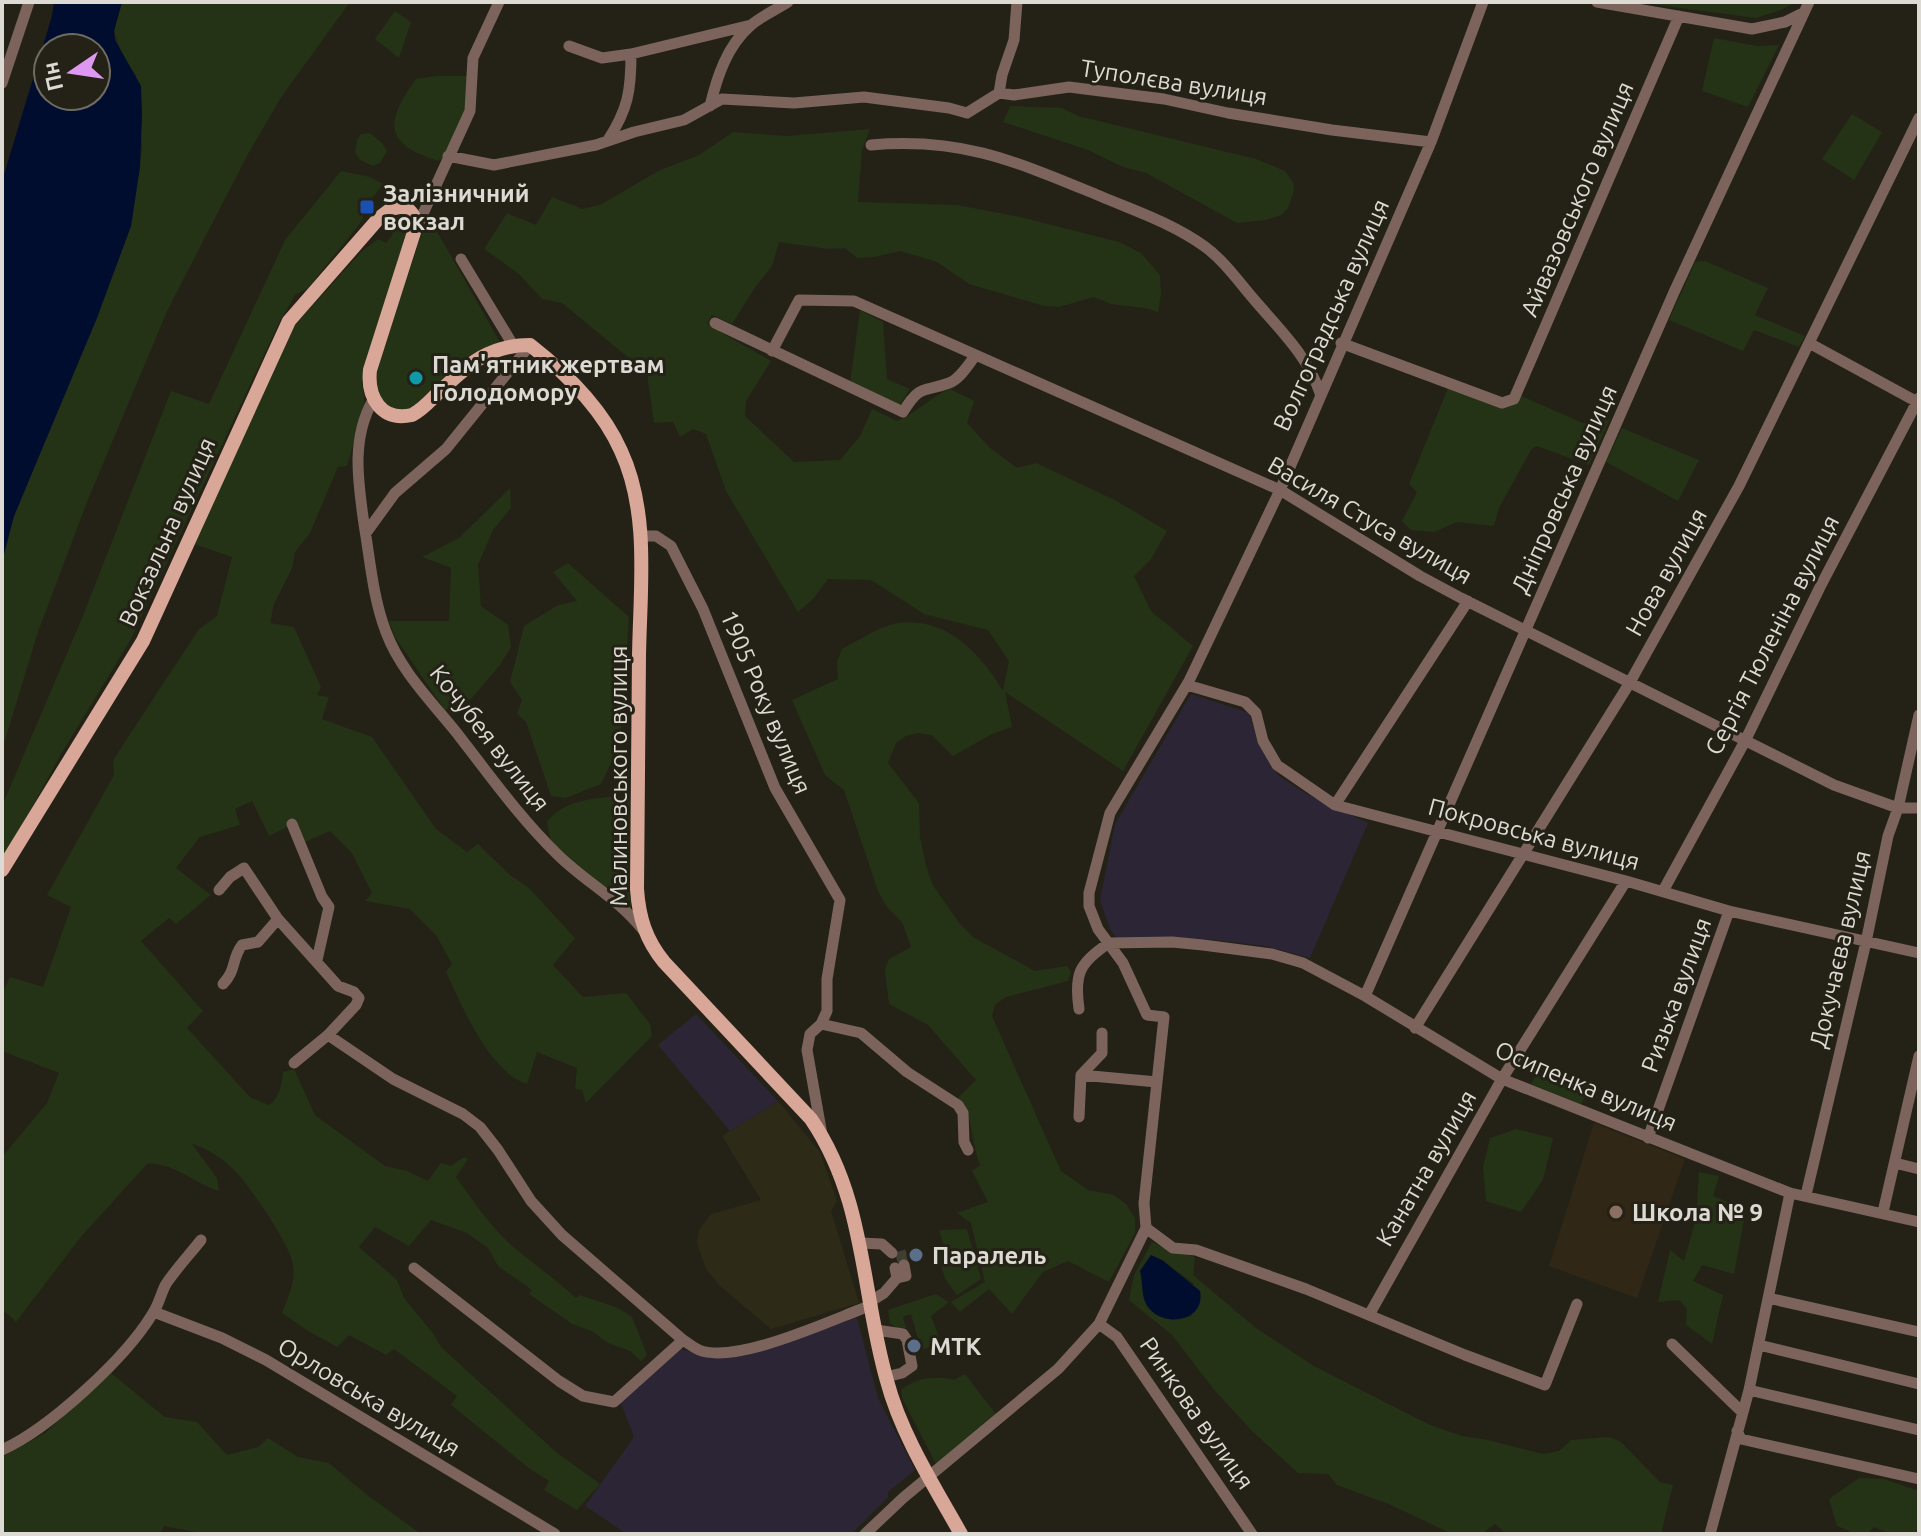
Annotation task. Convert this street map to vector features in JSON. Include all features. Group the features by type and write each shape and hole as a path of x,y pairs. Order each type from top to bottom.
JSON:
{"main road":[{"name":"Вокзальна вулиця","path":"2,870 143,641 289,321 379,218 391,209 404,206 413,212 416,220 411,240"},
{"path":"411,240 370,370 369,383 377,406 391,414 412,415 490,351 513,345 530,345"},
{"name":"Малиновського вулиця","path":"530,345 577,388 608,425 630,473 640,536 637,889 644,930 664,962 811,1119 822,1135 843,1181 861,1243 886,1377 900,1417 961,1534"}],"street":[{"path":"2,83 29,2"},
{"path":"411,240 470,111 473,58 499,2"},
{"path":"569,46 602,58 631,54 751,25 788,2"},
{"path":"999,93 1014,40 1017,2"},
{"name":"Волгоградська вулиця","path":"1109,943 1098,929 1089,906 1089,893 1107,823 1117,798 1187,685 1280,490 1341,343 1431,142 1483,2"},
{"path":"1597,2 1752,29 1785,22 1806,7"},
{"name":"Дніпровська вулиця","path":"1365,996 1675,290 1806,7"},
{"name":"Айвазовського вулиця","path":"1341,343 1502,403 1514,399 1679,16"},
{"path":"710,106 715,83 728,54 751,25"},
{"path":"608,140 628,103 631,54"},
{"name":"Туполєва вулиця","path":"448,156 494,165 596,145 684,120 722,99 794,103 864,97 967,113 999,93 1014,95 1069,87 1164,99 1332,130 1431,142"},
{"name":"Нова вулиця","path":"1415,1028 1629,684 1739,486 1919,118"},
{"path":"871,145 938,144 978,150 1069,182 1165,223 1206,247 1223,265 1289,339 1315,376 1320,393"},
{"path":"461,259 513,345"},
{"name":"Василя Стуса вулиця","path":"772,351 799,300 854,301 1280,490 1420,576 1834,785 1898,808 1919,808"},
{"path":"715,323 903,412 914,394 930,386 951,383 975,356"},
{"path":"1809,343 1918,401"},
{"path":"366,533 395,493 446,449 530,345"},
{"name":"Кочубея вулиця","path":"373,400 363,417 357,448 359,486 386,633 423,693 526,822 556,853 605,895 628,910 644,930"},
{"name":"Сергія Тюленіна вулиця","path":"1663,891 1745,741 1820,587 1918,401"},
{"name":"1905 Року вулиця","path":"640,536 656,536 671,546 703,609 775,788 840,900 827,979 827,1011 821,1024 810,1034 807,1050 822,1135"},
{"path":"1335,805 1468,601"},
{"name":"Покровська вулиця","path":"1187,685 1245,702 1256,713 1263,741 1277,765 1335,805 1729,911 1919,953"},
{"name":"Докучаєва вулиця","path":"1806,1195 1888,836 1898,808 1919,715"},
{"path":"292,824 329,907 317,960"},
{"path":"219,890 230,877 244,868 278,919 338,986 354,992 359,998 328,1035 294,1063"},
{"name":"Канатна вулиця","path":"1369,1315 1502,1079 1626,881"},
{"name":"Ризька вулиця","path":"1648,1138 1729,911"},
{"path":"223,984 232,975 235,955 242,945 258,942 278,919"},
{"name":"Осипенка вулиця","path":"1109,943 1172,942 1272,954 1303,963 1365,996 1502,1079 1790,1193 1919,1222"},
{"path":"865,1534 1058,1369 1099,1324 1146,1228 1144,1203 1164,1017 1147,1015 1138,992 1109,943 1086,959 1076,986 1079,1009"},
{"path":"821,1024 861,1033 907,1072 958,1105 963,1113 964,1142 968,1150"},
{"path":"1079,1117 1081,1075 1102,1053 1102,1033"},
{"path":"328,1035 393,1079 463,1114 480,1127 531,1201 562,1235 683,1340 700,1351 740,1351 872,1303 884,1293 898,1270"},
{"path":"1883,1212 1919,1056"},
{"path":"1081,1075 1157,1082"},
{"path":"1905,1117 1919,1120"},
{"path":"1895,1163 1919,1169"},
{"path":"1710,1534 1749,1390 1790,1193"},
{"path":"1146,1228 1173,1248 1196,1250 1306,1289 1545,1385 1577,1304"},
{"path":"2,1450 47,1421 90,1385 154,1312 167,1283 201,1240"},
{"path":"861,1243 882,1244 896,1252"},
{"path":"414,1268 559,1381 583,1396 614,1402 683,1340"},
{"path":"1768,1298 1919,1332"},
{"name":"Орловська вулиця","path":"154,1312 222,1338 266,1360 555,1534"},
{"name":"Ринкова вулиця","path":"1099,1324 1117,1337 1252,1534"},
{"path":"876,1330 903,1334 907,1340 912,1366 902,1373 886,1377"},
{"path":"1672,1344 1742,1412"},
{"path":"1759,1345 1919,1384"},
{"path":"1749,1390 1919,1430"},
{"path":"1737,1431 1741,1439 1919,1479"}],"shaded area":[{"path":"1191,694 1249,713 1258,743 1279,776 1305,793 1368,823 1310,958 1265,946 1206,939 1116,938 1110,929 1100,900 1115,824"},
{"path":"696,1014 778,1101 730,1131 658,1045"},
{"path":"778,1101 820,1152 837,1201 831,1211 859,1303 771,1329 719,1285 706,1269 697,1243 699,1230 711,1214 761,1200 722,1136"},
{"name":"Школа № 9","path":"1594,1123 1685,1159 1637,1298 1549,1266"},
{"path":"857,1318 878,1398 915,1470 888,1492 888,1497 851,1534 627,1534 585,1506 634,1437 620,1401 680,1349 704,1355 739,1356 784,1342 795,1335"}],"green space":[{"path":"122,2 350,2 282,96 248,154 168,309 87,502 38,632 2,750 2,562 9,529 131,226 142,148 136,75 123,57 114,31"},
{"path":"1635,2 1795,2 1756,18"},
{"path":"395,11 411,22 399,58 375,39"},
{"path":"1714,38 1757,46 1779,45 1748,107 1702,91"},
{"path":"470,76 465,101 467,111 443,159 438,161 407,147 395,129 399,107 416,79"},
{"path":"1010,106 1062,108 1078,116 1256,159 1285,171 1293,182 1294,191 1288,208 1281,215 1237,223 1146,173 1003,122"},
{"path":"1852,114 1882,132 1854,180 1822,159"},
{"path":"870,129 862,150 858,202 957,205 1020,217 1119,242 1141,253 1160,275 1158,312 1111,304 1094,297 1059,307 1044,306 969,284 937,262 900,251 857,258 845,248 828,249 779,242 772,266 732,324 712,315 707,324 771,361 746,401 745,416 794,462 840,460 860,436 872,409 897,421 950,389 974,401 967,423 989,447 1017,468 1036,463 1115,500 1167,531 1151,559 1134,576 1151,611 1193,646 1123,771 1005,692 1012,727 992,734 953,756 932,735 918,733 906,736 896,743 888,763 919,803 920,837 932,884 960,924 973,937 1035,971 1067,966 1071,972 1068,981 1006,997 995,1005 992,1016 1061,1171 1088,1190 1114,1195 1126,1204 1135,1218 1135,1233 1109,1282 1068,1261 1043,1272 1012,1314 989,1289 960,1312 951,1302 985,1282 971,1223 957,1213 988,1202 972,1171 980,1165 970,1122 958,1098 976,1080 928,1025 889,1004 885,970 889,959 911,947 902,922 887,907 878,891 844,790 825,775 792,700 838,679 837,662 842,649 893,624 916,623 947,632 973,652 1003,691 1009,661 988,630 924,614 871,580 828,579 798,612 726,491 706,434 693,429 680,437 673,422 654,423 647,373 562,303 542,299 519,274 484,249 507,213 536,225 552,197 583,209 602,204 658,171 699,155 733,132 787,136"},
{"path":"370,133 387,151 380,163 373,166 360,160 355,152 361,134"},
{"path":"341,171 370,177 383,184 365,203 365,214 358,226 308,288 295,295 278,325 131,639 60,756 2,863 2,806 82,618 171,391 209,404 285,240"},
{"path":"400,213 405,213 411,222 364,372 365,403 347,466 338,467 310,533 295,552 292,568 274,604 270,623 294,627 321,687 317,695 329,697 322,719 372,737 436,829 467,852 478,844 510,875 528,887 575,938 553,965 583,997 626,993 650,1024 652,1036 586,1103 582,1090 575,1089 577,1068 537,1052 527,1084 513,1077 478,1036 446,972 452,964 436,935 410,909 365,901 372,893 352,853 330,831 305,842 289,826 269,836 252,801 235,809 240,825 200,837 176,868 211,895 176,924 169,918 141,941 203,1011 187,1028 250,1097 268,1105 272,1103 279,1091 283,1072 294,1069 315,1115 385,1166 407,1171 428,1181 441,1163 451,1166 464,1157 468,1159 456,1177 478,1208 512,1246 576,1298 580,1295 618,1308 632,1317 647,1355 641,1361 630,1351 572,1324 529,1294 532,1290 498,1266 488,1248 467,1233 431,1220 409,1246 375,1227 359,1247 397,1280 404,1298 441,1347 556,1452 600,1484 577,1510 544,1490 549,1481 451,1405 457,1396 394,1349 386,1355 349,1335 337,1347 282,1313 293,1277 293,1265 285,1244 240,1177 220,1158 198,1146 192,1144 217,1178 219,1191 166,1166 147,1164 80,1238 16,1322 2,1309 2,1157 47,1103 59,1073 2,1051 2,994 10,977 43,987 71,907 47,895 114,775 113,760 199,629 217,616 232,557 191,543 294,326 362,251 378,239 386,243 393,234 389,229"},
{"path":"431,221 501,344 426,401 404,412 390,409 378,399 376,374 421,235"},
{"path":"1705,261 1768,288 1755,315 1805,336 1799,347 1754,330 1743,351 1669,320 1695,262"},
{"path":"860,310 883,322 887,379 910,389 899,406 850,383"},
{"path":"1448,388 1501,407 1517,404 1521,396 1583,423 1610,419 1589,465 1536,446 1531,450 1499,508 1494,526 1457,522 1434,532 1411,530 1402,521 1417,492 1409,484"},
{"path":"1622,428 1699,460 1678,501 1606,462"},
{"path":"510,488 511,508 493,530 478,565 481,606 508,625 511,647 471,699 445,710 395,637 389,621 449,621 451,568 422,557 459,538"},
{"path":"568,563 629,617 620,744 601,784 566,798 551,796 526,722 517,714 522,700 510,682 524,626 558,605 577,601 553,572"},
{"path":"630,796 628,883 632,912 551,843 547,822 554,814 574,803"},
{"path":"1541,1066 1592,1082 1581,1104 1531,1084"},
{"path":"1516,1129 1553,1138 1543,1180 1521,1212 1486,1201 1483,1167 1490,1138"},
{"path":"1699,1172 1719,1176 1713,1196 1746,1209 1734,1274 1702,1265 1693,1281 1723,1295 1712,1344 1686,1325 1687,1309 1679,1300 1658,1302 1670,1250 1684,1261 1696,1219"},
{"path":"967,1229 981,1279 957,1295 945,1279 937,1251 945,1249 939,1230"},
{"path":"1152,1242 1195,1257 1193,1275 1256,1328 1314,1366 1428,1424 1462,1436 1543,1454 1559,1451 1571,1440 1608,1437 1620,1441 1660,1482 1673,1485 1661,1534 1506,1534 1495,1524 1482,1534 1452,1534 1391,1505 1337,1485 1328,1474 1298,1473 1253,1432 1215,1391 1172,1335 1129,1300 1134,1275","holes":["1162,1260 1193,1283 1195,1312 1189,1317 1143,1280 1140,1271"]},
{"path":"936,1294 949,1302 931,1316 945,1353 940,1355 936,1345 921,1350 911,1314 903,1317 906,1328 897,1328 890,1323 888,1310"},
{"path":"111,1373 165,1417 197,1422 227,1455 258,1447 268,1438 298,1457 329,1463 421,1534 206,1534 164,1526 160,1534 2,1534 2,1457 45,1433"},
{"path":"965,1374 998,1417 936,1464 902,1398 901,1390 919,1380 954,1380"},
{"path":"1859,1478 1884,1479 1919,1491 1919,1527 1913,1534 1892,1534 1874,1527 1867,1534 1856,1534 1837,1526 1829,1499"}],"water":[{"path":"54,2 122,2 114,31 115,40 141,86 140,167 131,226 97,318 14,516 2,562 2,181 32,82 32,112 112,112 112,32 47,32"},
{"path":"1151,1255 1162,1260 1200,1291 1200,1302 1189,1316 1180,1319 1161,1317 1146,1304 1140,1271"}],"tunnel":[{"path":"900,1251 904,1265"}],"place":[{"name":"Залізничний вокзал","path":"367,207"},
{"name":"Пам'ятник жертвам Голодомору","path":"416,378"},
{"name":"Школа № 9","path":"1616,1212"},
{"name":"Паралель","path":"916,1255"},
{"name":"МТК","path":"914,1346"}]}
